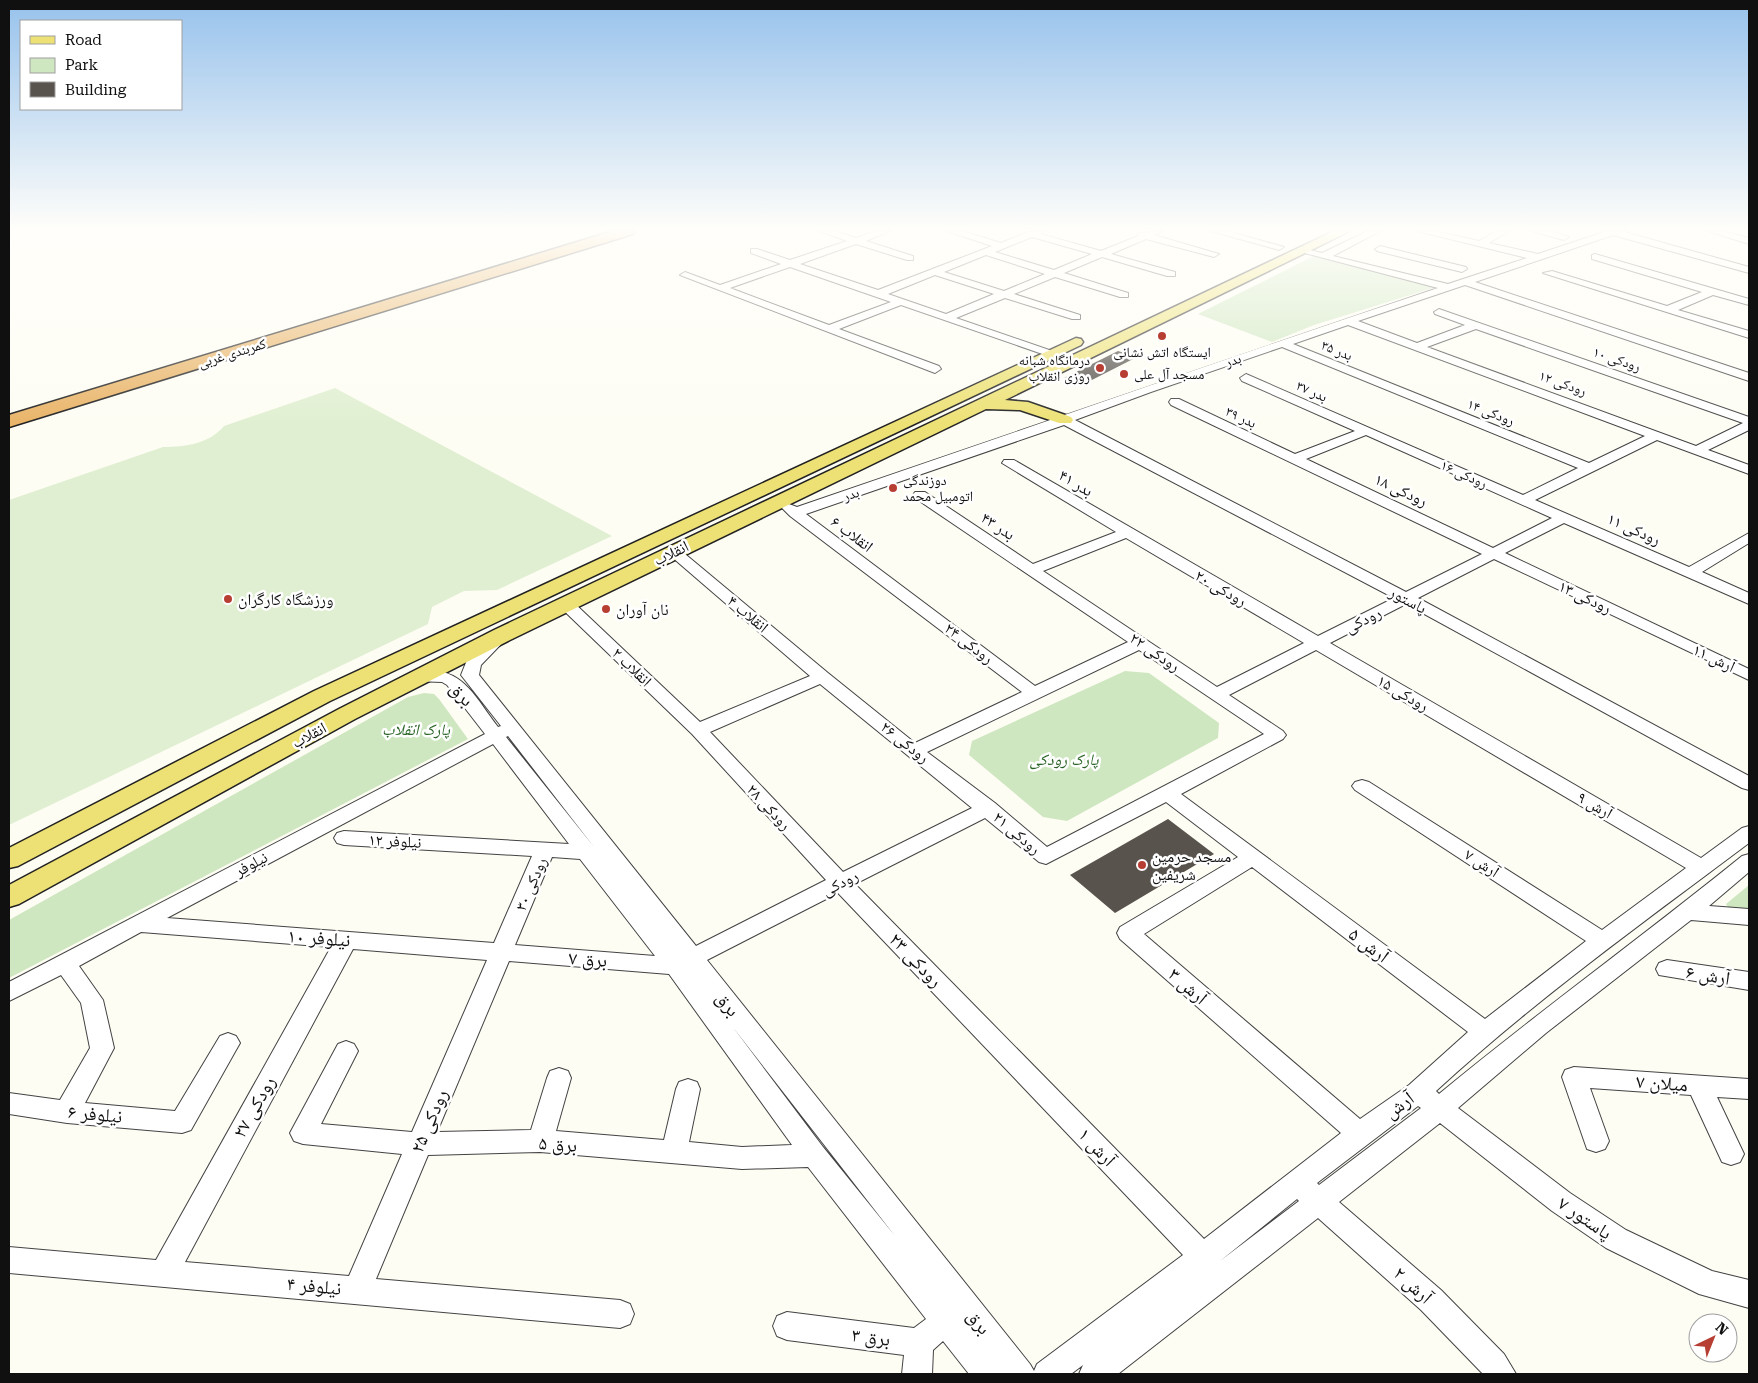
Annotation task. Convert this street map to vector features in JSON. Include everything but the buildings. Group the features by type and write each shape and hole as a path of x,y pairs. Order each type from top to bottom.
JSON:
{"highway":[{"name":"کمربندی غربی","path":"9,405 374,296"},
{"name":"کمربندی غربی","path":"9,421 418,296"}],"main road":[{"name":"انقلاب","path":"9,859 322,696 1051,354 1182,296"},
{"name":"انقلاب","path":"9,897 502,635 1038,378 1197,296"},
{"path":"1038,378 1031,387 1034,396 1065,420"},
{"path":"984,404 1013,403 1065,420"}],"street":[{"path":"740,296 935,369"},
{"path":"882,296 1051,354"},
{"path":"946,318 1000,296"},
{"path":"1009,296 1076,317"},
{"name":"بدر","path":"795,513 1065,420 1146,389 1423,296"},
{"path":"1505,296 1749,377"},
{"path":"1621,296 1749,335"},
{"path":"1668,310 1702,296"},
{"path":"1728,296 1749,302"},
{"path":"830,330 900,302"},
{"name":"رودکی ۱۰","path":"1439,312 1749,421"},
{"name":"رودکی ۱۲","path":"1347,321 1749,470"},
{"path":"1416,348 1475,325"},
{"name":"بدر ۳۵","path":"1281,343 1382,384"},
{"name":"بدر ۳۷","path":"1246,378 1365,431"},
{"name":"رودکی ۱۴","path":"1382,384 1590,468"},
{"name":"بدر ۳۹","path":"1175,402 1295,459"},
{"name":"پاستور","path":"1065,420 1406,598 1749,784"},
{"path":"1698,450 1749,425"},
{"path":"1295,459 1365,431"},
{"name":"رودکی ۱۶","path":"1365,431 1563,518"},
{"path":"1523,500 1657,435"},
{"name":"رودکی ۱۸","path":"1295,459 1493,553"},
{"name":"بدر ۴۱","path":"1008,463 1125,533"},
{"name":"بدر ۴۳","path":"920,495 1033,569"},
{"name":"انقلاب ۶","path":"780,501 903,594"},
{"name":"رودکی","path":"1217,694 1563,518"},
{"name":"رودکی ۱۱","path":"1563,518 1749,600"},
{"path":"1033,569 1125,533"},
{"name":"رودکی ۲۰","path":"1125,533 1318,643"},
{"path":"1690,573 1749,537"},
{"name":"انقلاب ۴","path":"674,552 822,677"},
{"name":"رودکی ۱۳","path":"1493,553 1678,641"},
{"name":"رودکی ۲۲","path":"1033,569 1277,735 1168,793"},
{"name":"رودکی ۲۴","path":"903,594 1034,693"},
{"name":"انقلاب ۲","path":"566,604 698,730"},
{"name":"برق","path":"502,635 473,664 470,675 503,732 587,852 683,962 814,1155 988,1374"},
{"name":"آرش ۱۱","path":"1678,641 1749,675"},
{"path":"915,750 1141,642"},
{"name":"رودکی ۱۵","path":"1318,643 1488,742"},
{"name":"برق","path":"420,677 445,677 453,681 503,732 683,962 1020,1374"},
{"path":"698,730 822,677"},
{"name":"رودکی ۲۶","path":"822,677 988,808"},
{"name":"رودکی ۲۸","path":"698,730 841,883"},
{"name":"نیلوفر","path":"9,992 503,732"},
{"name":"آرش ۹","path":"1488,742 1702,868"},
{"name":"آرش ۷","path":"1362,786 1602,942"},
{"name":"رودکی ۲۱","path":"988,808 1046,857 1168,793"},
{"name":"آرش ۵","path":"1168,793 1485,1032"},
{"name":"رودکی","path":"683,962 988,808"},
{"name":"آرش","path":"1047,1374 1203,1257 1359,1134 1418,1092 1485,1032 1749,832"},
{"name":"نیلوفر ۱۲","path":"344,838 446,843"},
{"name":"رودکی ۳۰","path":"446,843 545,850 501,953"},
{"path":"545,850 587,852"},
{"name":"آرش ۳","path":"1253,858 1128,933 1359,1134"},
{"name":"آرش","path":"1094,1374 1439,1109 1538,1026 1687,912 1749,861"},
{"name":"رودکی ۲۳","path":"841,883 992,1037"},
{"path":"1687,912 1749,917"},
{"name":"نیلوفر ۱۰","path":"136,924 501,953"},
{"name":"رودکی ۲۷","path":"164,1273 346,941"},
{"name":"برق ۷","path":"501,953 683,962"},
{"name":"رودکی ۲۵","path":"358,1290 501,953"},
{"path":"64,963 92,1000 102,1048 67,1112"},
{"name":"آرش ۶","path":"1667,969 1749,981"},
{"name":"آرش ۱","path":"992,1037 1203,1257"},
{"name":"نیلوفر ۶","path":"9,1104 67,1112 182,1122 228,1043"},
{"name":"برق ۵","path":"346,1051 303,1133 419,1144 540,1142 742,1158 814,1155"},
{"name":"میلان ۷","path":"1596,1141 1574,1077 1749,1090"},
{"path":"540,1142 559,1078"},
{"path":"1699,1086 1731,1154"},
{"path":"674,1154 688,1088"},
{"name":"پاستور ۷","path":"1418,1092 1561,1202 1616,1239 1709,1284 1749,1294"},
{"name":"آرش ۲","path":"1298,1183 1431,1300 1494,1364 1501,1374"},
{"name":"نیلوفر ۴","path":"9,1260 620,1314"},
{"path":"917,1374 919,1343 946,1320"},
{"name":"برق ۳","path":"787,1326 919,1343"}],"green space":[{"path":"1235,296 1409,296 1314,325 1272,342 1198,314"},
{"name":"ورزشگاه کارگران","path":"335,388 612,536 497,590 464,591 432,607 428,624 9,825 9,500 163,447 204,441 224,426"},
{"name":"پارک رودکی","path":"1125,671 1149,673 1219,723 1218,738 1067,821 1043,817 969,755 972,741"},
{"name":"پارک انقلاب","path":"424,693 434,694 439,699 468,739 9,978 9,920 408,697"},
{"path":"1749,885 1749,913 1731,912 1726,904"}],"place":[{"name":"ایستگاه اتش نشانی","path":"1162,336"},
{"name":"درمانگاه شبانه روزی انقلاب","path":"1100,368"},
{"name":"مسجد آل علی","path":"1124,374"},
{"name":"دوزندگی اتومبیل محمد","path":"893,488"},
{"name":"ورزشگاه کارگران","path":"228,599"},
{"name":"نان آوران","path":"606,609"},
{"name":"مسجد حرمین شریفین","path":"1142,865"}]}
